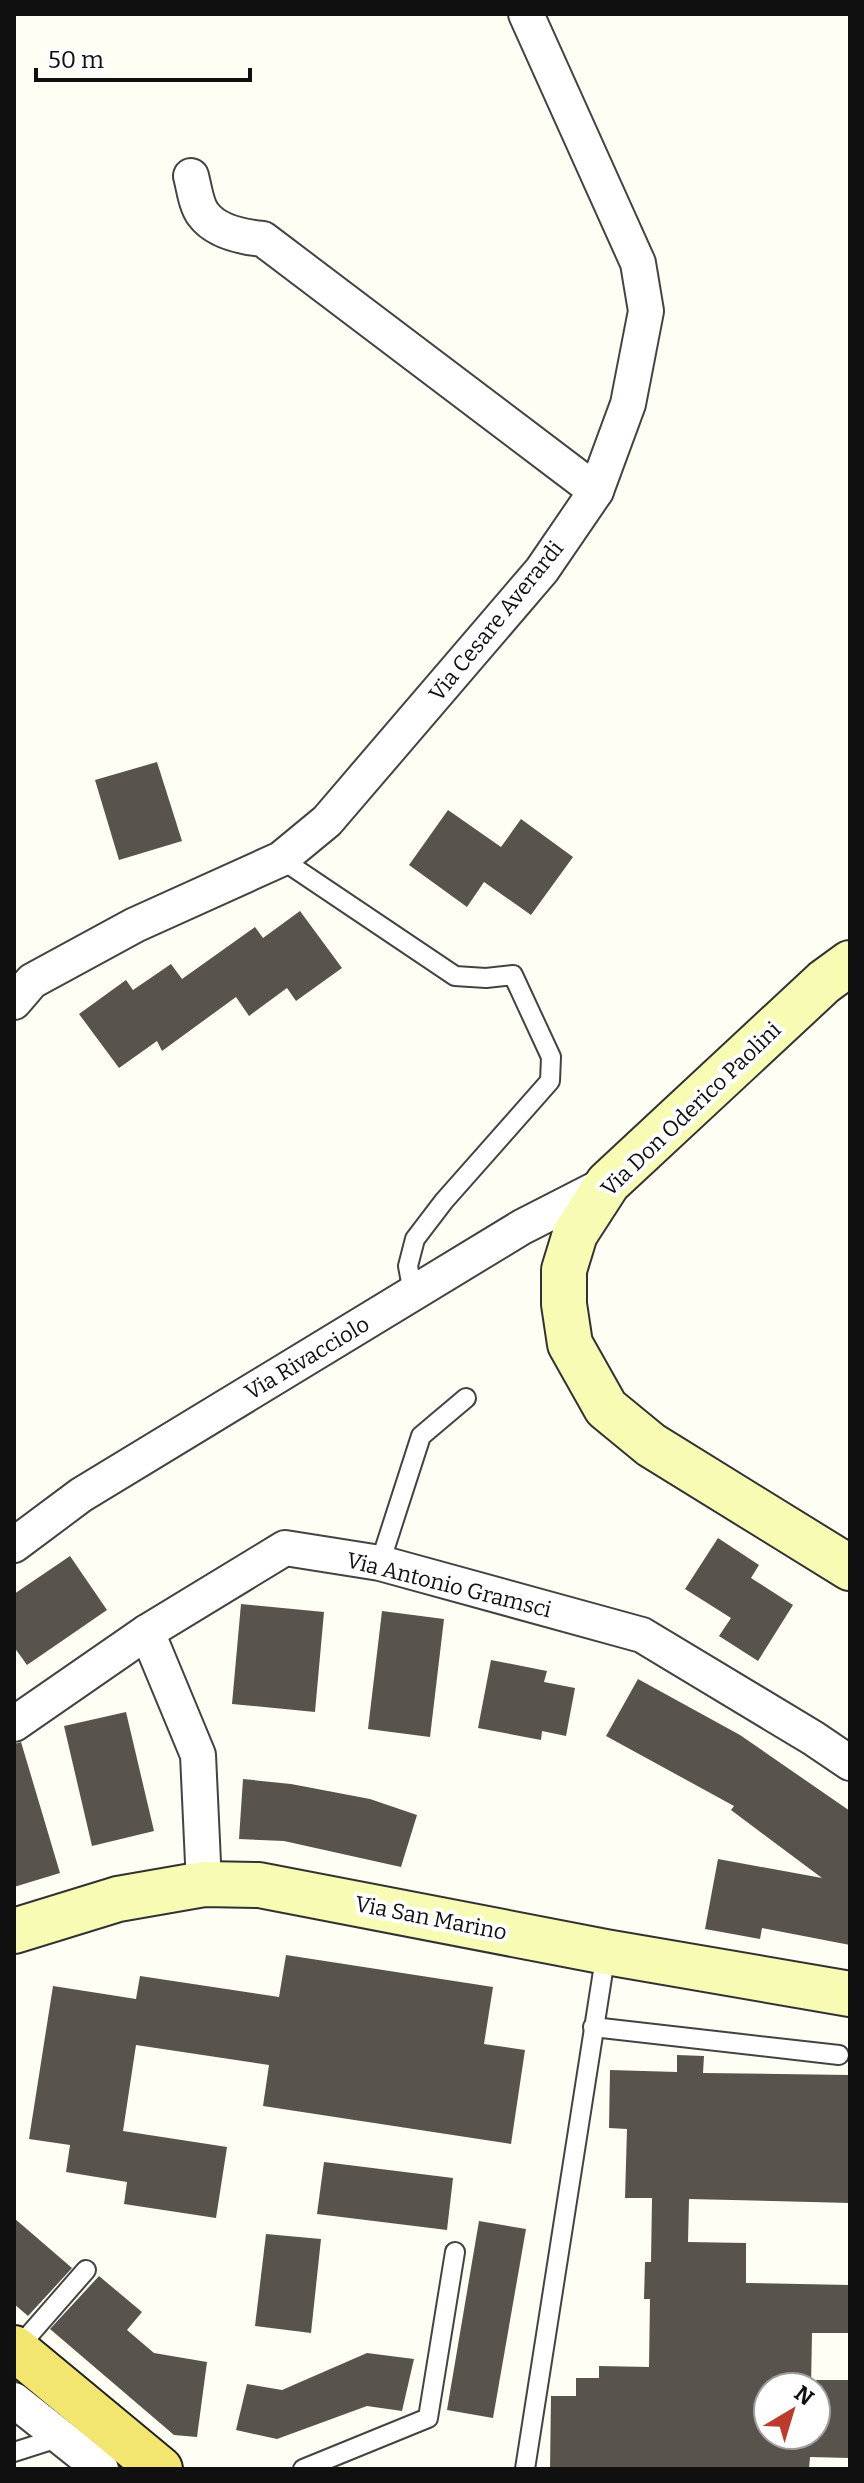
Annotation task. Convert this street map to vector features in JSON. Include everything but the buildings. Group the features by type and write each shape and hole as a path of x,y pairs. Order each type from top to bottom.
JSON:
{"main road":[{"path":"15,2349 160,2469"}],"street":[{"name":"Via Cesare Averardi","path":"14,1002 32,981 135,925 281,859 327,821 542,570 596,491 628,404 646,311 638,263 526,14"},
{"path":"191,176 202,214 221,229 242,237 263,239 596,491"},
{"name":"Via Don Oderico Paolini","path":"850,963 824,982 608,1183 575,1234 564,1270 564,1304 570,1344 606,1408 651,1445 850,1568"},
{"name":"Via Rivacciolo","path":"14,1545 81,1495 522,1227 608,1183"},
{"name":"Via Antonio Gramsci","path":"14,1724 147,1632 285,1548 380,1563 642,1635 850,1763"},
{"path":"147,1632 198,1755 204,1884"},
{"name":"Via San Marino","path":"14,1931 118,1899 204,1884 259,1885 606,1952 850,1994"},
{"path":"14,2400 101,2469"}],"lane":[{"path":"281,859 455,976 486,978 513,975 551,1057 550,1081 444,1201 415,1239 408,1266 413,1293"},
{"path":"380,1563 421,1436 466,1398"},
{"path":"525,2469 606,1952"},
{"path":"593,2027 839,2055"},
{"path":"303,2469 428,2418 455,2252"},
{"path":"15,2349 86,2270"},
{"path":"14,2452 61,2437"}]}
